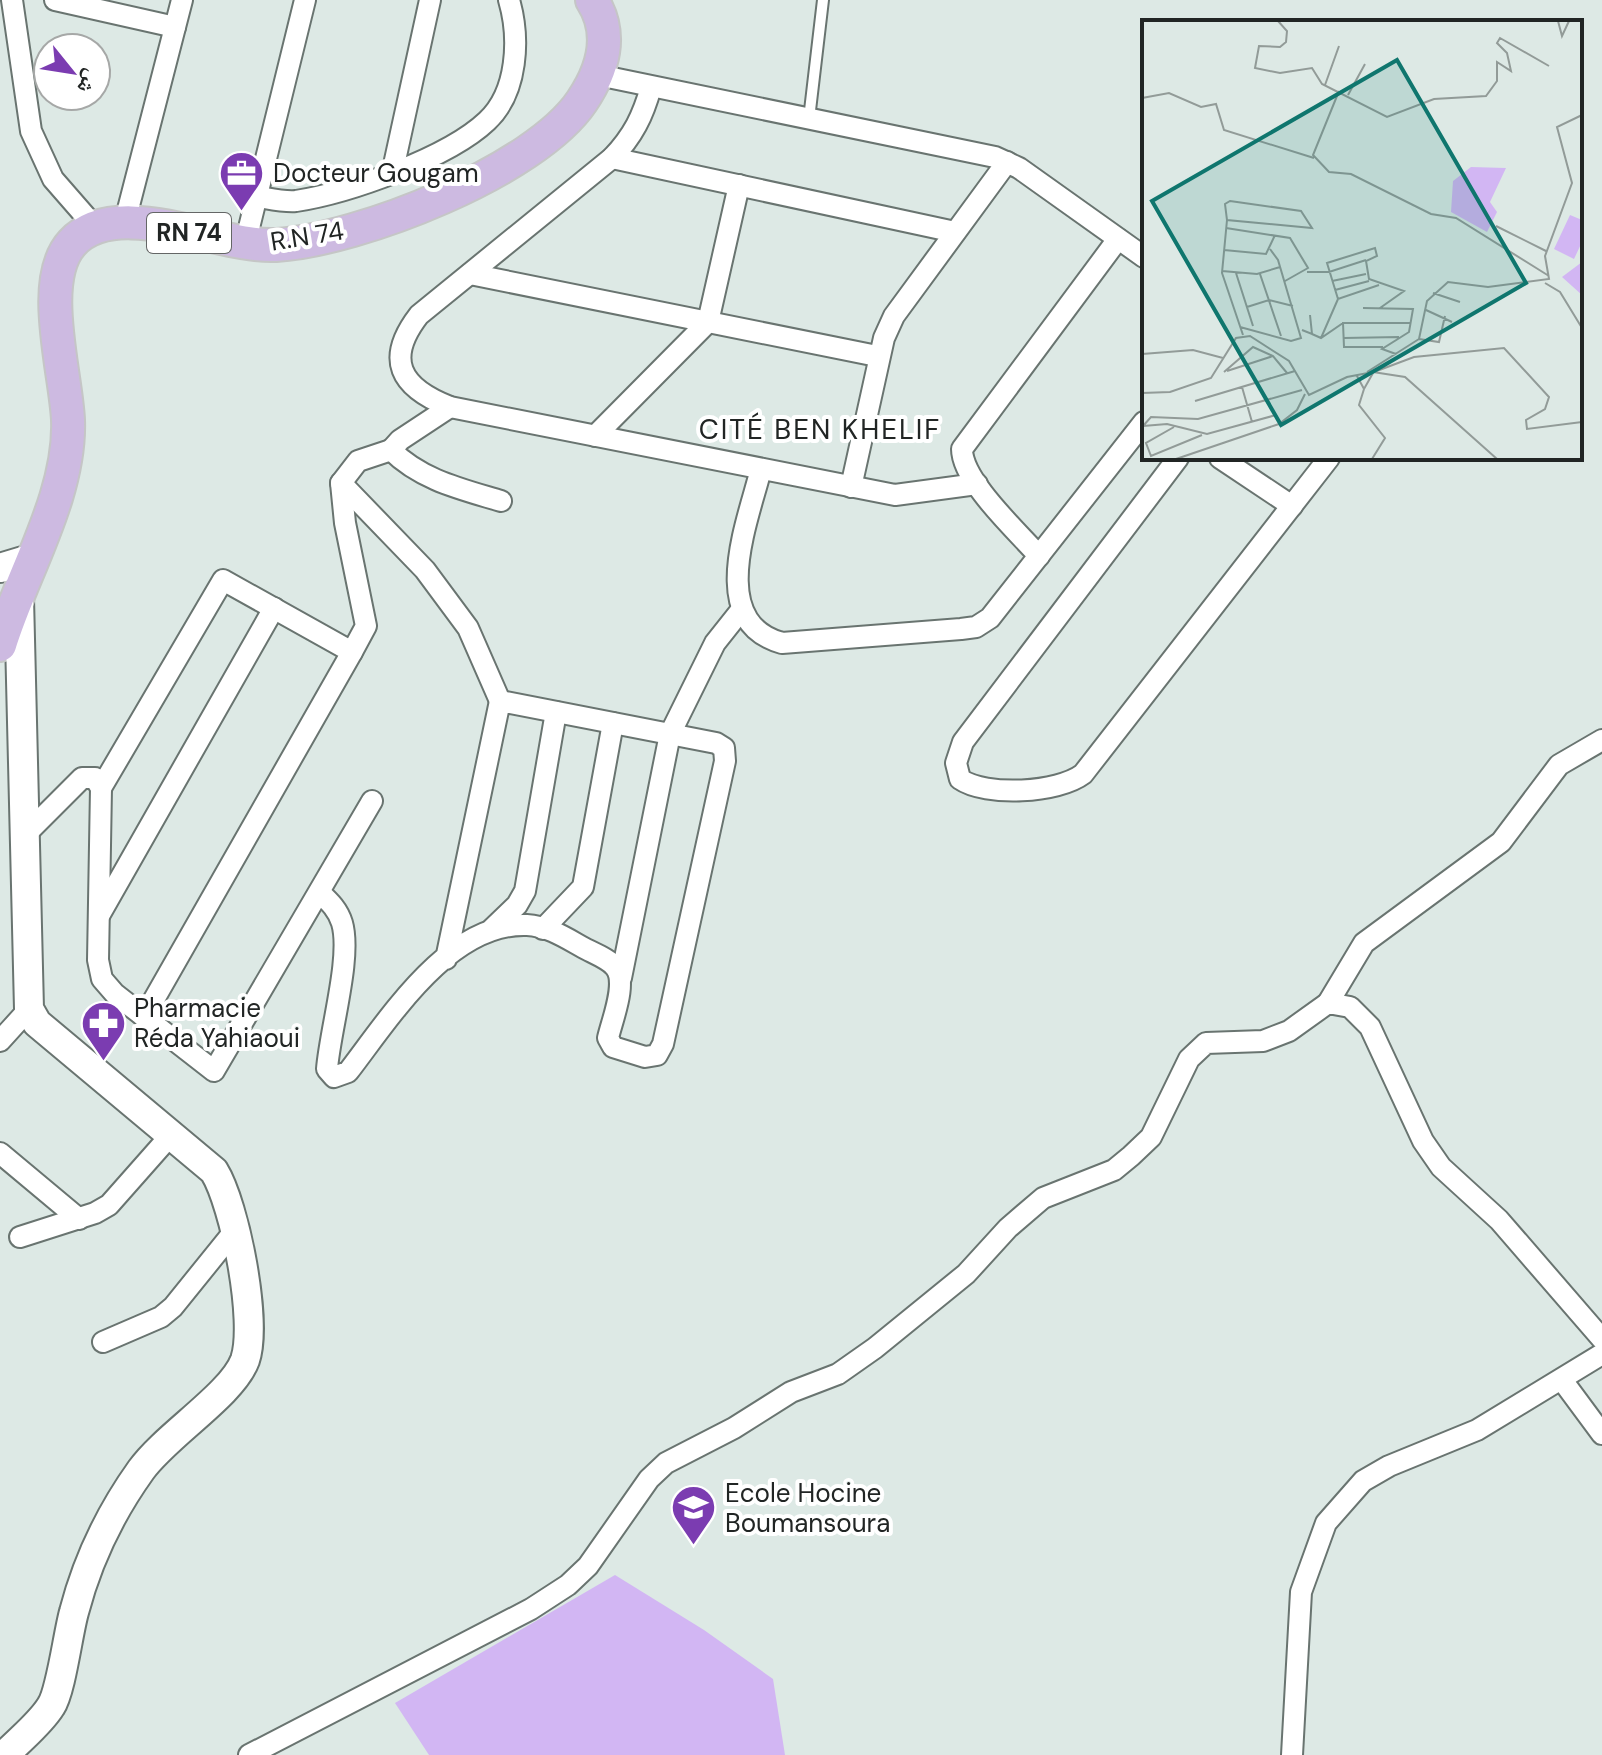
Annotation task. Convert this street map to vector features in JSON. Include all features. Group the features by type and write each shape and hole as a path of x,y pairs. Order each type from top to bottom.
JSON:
{"main road":[{"name":"R.N 74","path":"110,224 245,244 317,239 370,225 436,200 552,134 573,113 598,75 605,54 604,28 592,0"},
{"path":"0,645 53,502 68,423 55,299 59,266 72,244 110,224"}],"street":[{"path":"12,0 31,131 53,179 110,224 182,0"},
{"path":"245,244 305,0"},
{"path":"392,174 430,0"},
{"path":"259,197 292,201 333,193 392,174 456,142 488,121 504,95 514,62 516,26 509,0"},
{"path":"65,1 175,27"},
{"path":"598,75 1007,162 1142,256"},
{"path":"651,87 642,119 631,139 612,158 419,315 404,335 398,356 405,376 418,391 450,407 851,487 895,495 977,484"},
{"path":"612,158 955,232"},
{"path":"851,487 877,356 894,316 1007,162"},
{"path":"595,436 708,322 739,185"},
{"path":"1039,556 977,484 962,462 962,449 1118,239"},
{"path":"470,274 877,356"},
{"path":"144,1017 366,626 361,588 345,523 341,483 358,461 391,450 400,440 450,407"},
{"path":"761,469 736,585 742,609 758,632 782,643 976,627 990,618 1142,425"},
{"path":"391,450 406,464 440,483 501,501"},
{"path":"1176,460 963,742 956,763 960,779 974,789 1054,788 1072,782 1083,774 1327,460"},
{"path":"1223,460 1292,506"},
{"path":"341,483 425,570 468,628 500,701 446,959"},
{"path":"0,568 33,558"},
{"path":"352,652 223,580 101,788 98,960 102,979 144,1017 214,1071 372,801"},
{"path":"5,1755 52,1706 75,1608 100,1538 161,1445 232,1380 244,1361 249,1338 236,1229 226,1190 214,1171 37,1023 29,1009 19,597"},
{"path":"99,915 274,608"},
{"path":"500,701 556,712 670,734 716,743 724,748 725,761 663,1044 657,1055 645,1057 613,1047 608,1038 670,734 715,643 742,609"},
{"path":"320,893 335,908 343,925 344,948 327,1069 334,1077 348,1072 414,986 446,959 486,934 517,905 525,891 556,712"},
{"path":"543,929 583,887 613,723"},
{"path":"249,1755 531,1609 568,1585 588,1566 649,1479 666,1463 734,1428 791,1392 838,1374 966,1274 1008,1228 1043,1198 1114,1170 1151,1137 1189,1059 1206,1043 1263,1041 1289,1031 1328,1003 1364,943 1501,842 1559,765 1602,740"},
{"path":"24,836 82,778 95,778 101,788"},
{"path":"486,934 508,926 557,932 615,966 621,978"},
{"path":"1328,1003 1350,1007 1370,1027 1423,1141 1441,1167 1499,1220 1602,1339"},
{"path":"0,1041 29,1009"},
{"path":"20,1237 79,1219 109,1205 170,1136"},
{"path":"0,1153 79,1219"},
{"path":"103,1342 161,1317 173,1307 236,1229"},
{"path":"1292,1755 1301,1592 1326,1523 1363,1481 1376,1473 1477,1430 1602,1354"},
{"path":"1562,1380 1602,1434"}],"lane":[{"path":"809,119 823,0"}],"shaded area":[{"path":"615,1575 704,1630 773,1679 785,1755 429,1755 395,1703"}],"place":[{"name":"Docteur Gougam","path":"242,212"},
{"name":"Pharmacie Réda Yahiaoui","path":"103,1062"},
{"name":"Ecole Hocine Boumansoura","path":"694,1547"}],"district":[{"name":"CITÉ BEN KHELIF","path":"820,429"}]}
